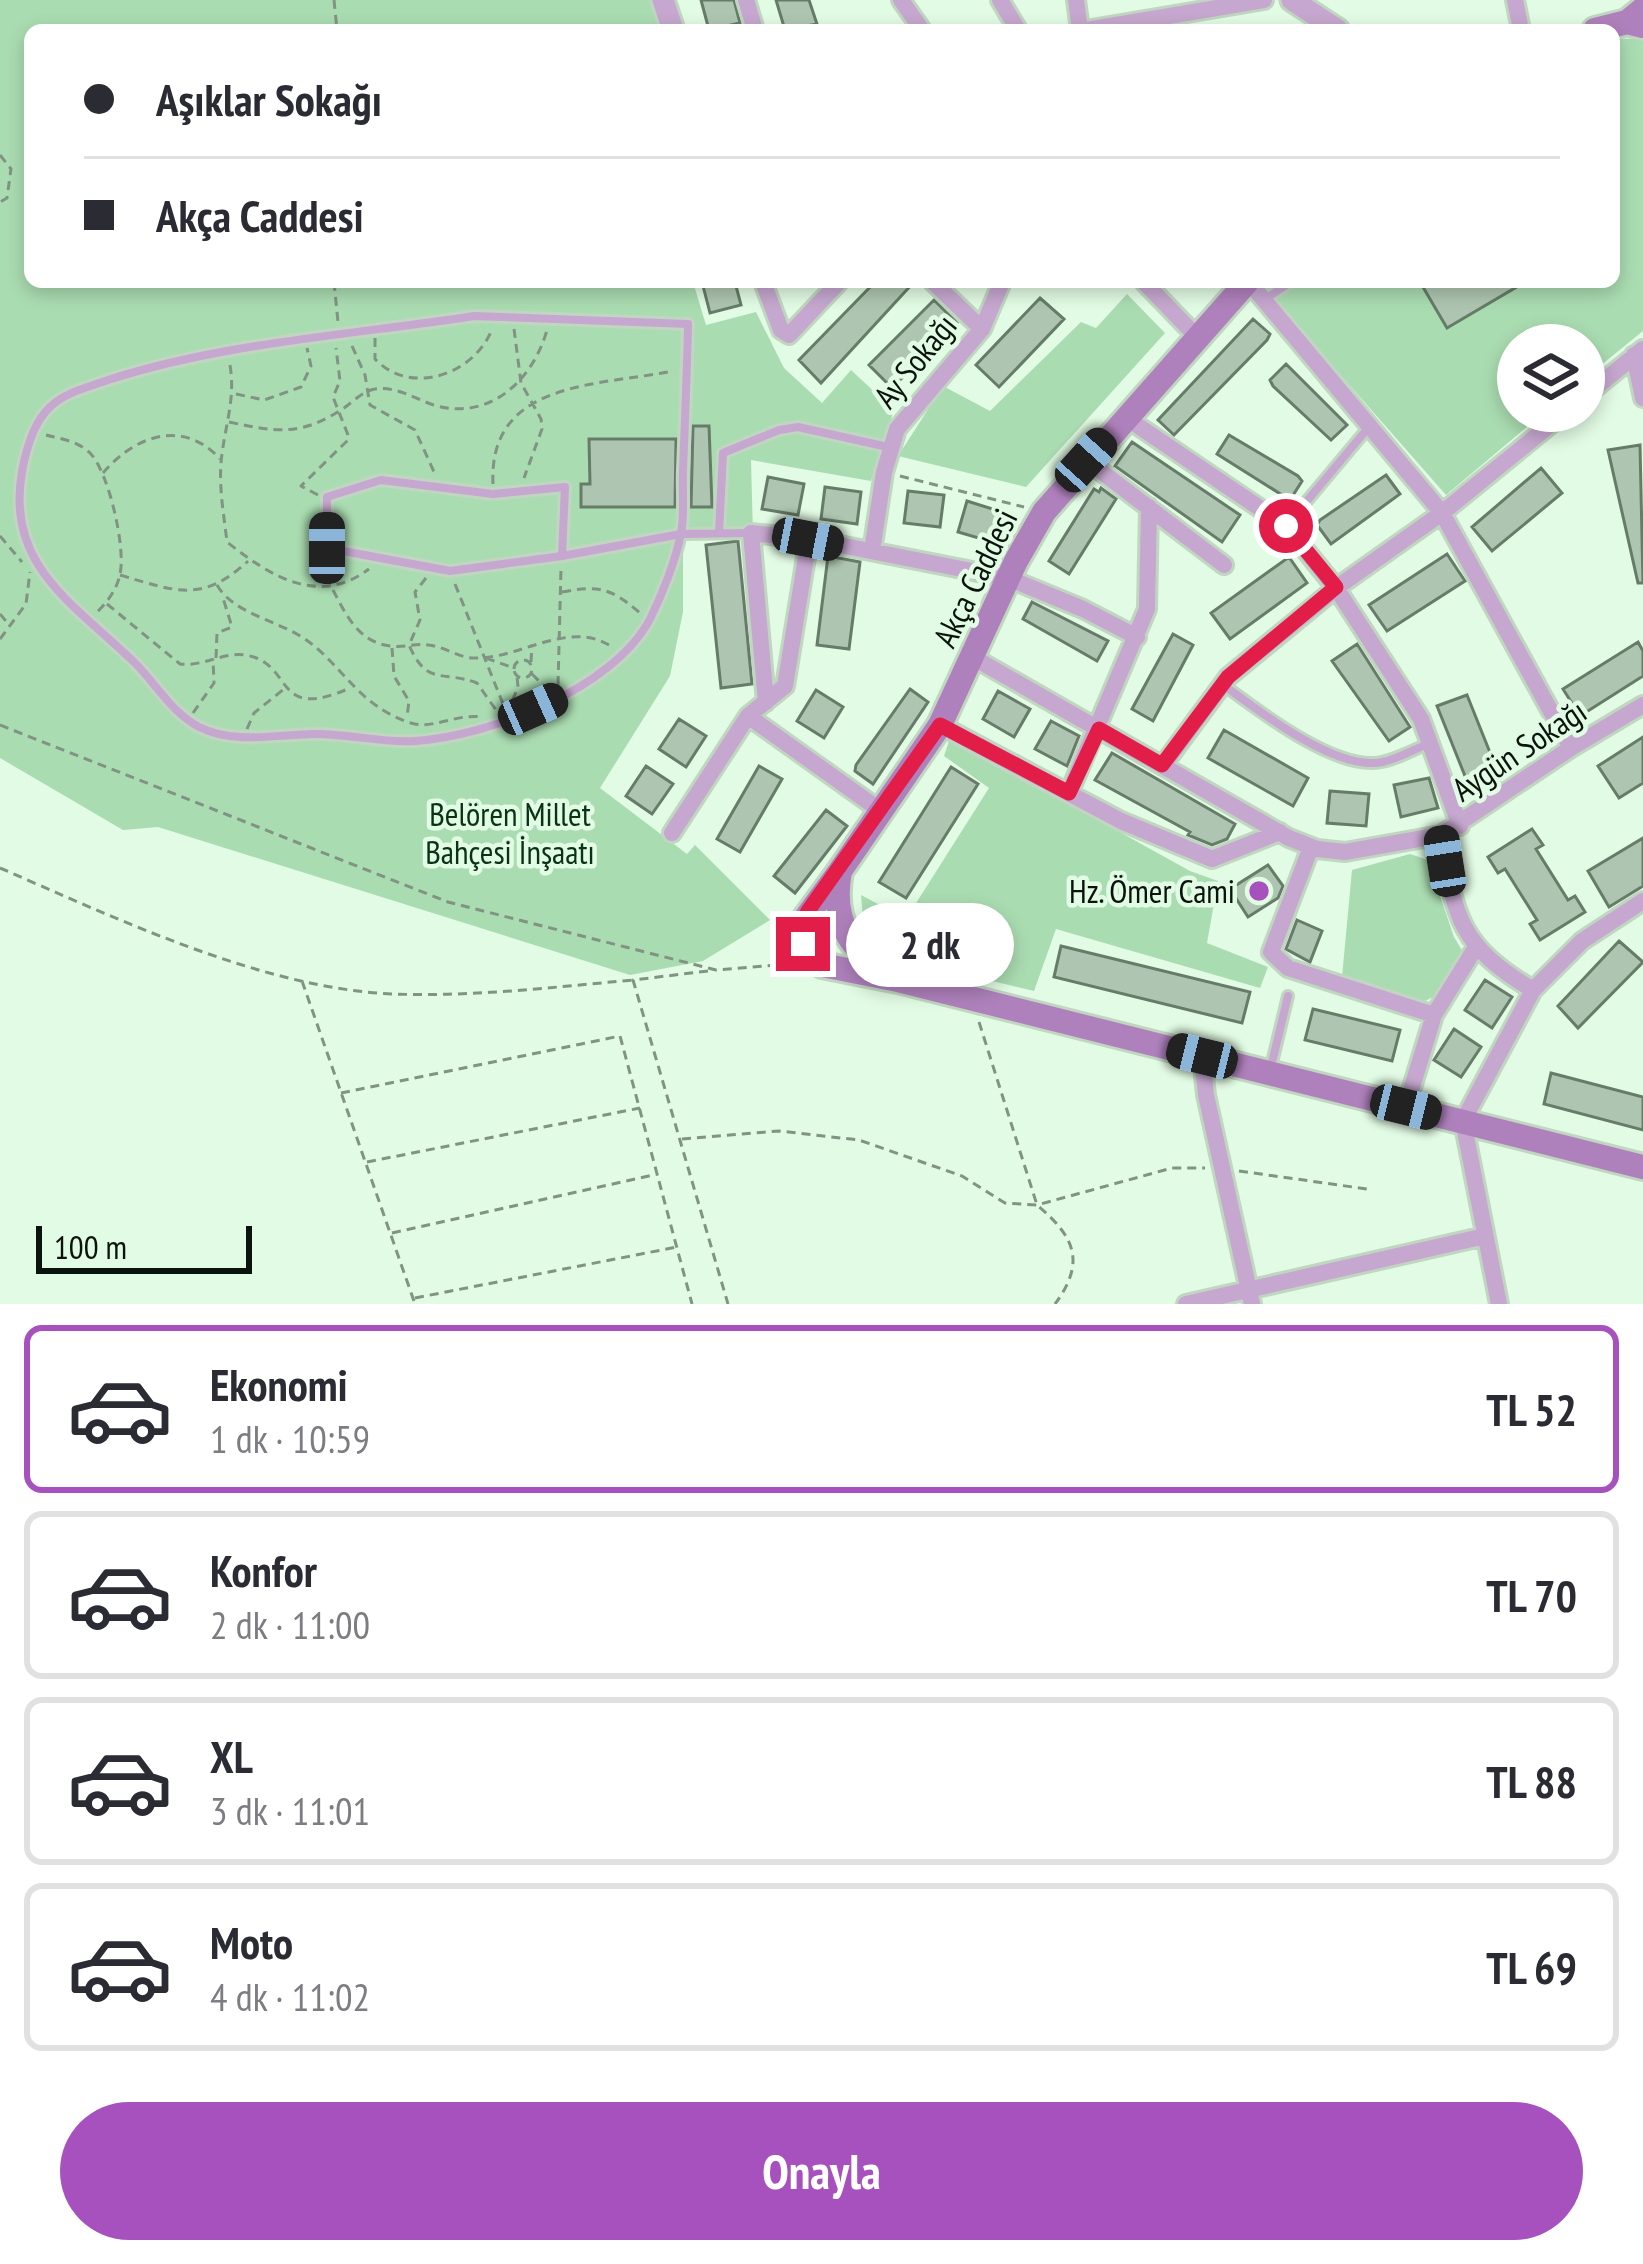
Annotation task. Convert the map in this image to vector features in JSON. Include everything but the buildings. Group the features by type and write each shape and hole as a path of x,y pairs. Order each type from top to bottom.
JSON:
{"main road":[{"name":"Akça Caddesi","path":"815,961 803,944 802,923 940,725 1044,512 1197,338 1253,288"},
{"path":"840,871 836,902 843,932 860,954 898,980"},
{"path":"815,961 1643,1167"}],"street":[{"path":"1114,24 1264,0"},
{"path":"1292,0 1329,24"},
{"path":"765,288 781,330 789,334 833,288"},
{"path":"940,288 982,329"},
{"name":"Ay Sokağı","path":"872,551 889,448 904,419 982,329 999,288"},
{"path":"1150,288 1197,338"},
{"path":"1253,288 1442,514 1570,748"},
{"path":"1605,380 1639,352"},
{"path":"1639,352 1643,398"},
{"path":"1125,417 1286,526 1336,587 1421,719 1460,826"},
{"path":"1162,765 1222,684 1336,587 1442,514 1542,432"},
{"path":"1086,460 1224,565"},
{"path":"1069,793 1147,610 1149,507"},
{"path":"766,702 752,533 808,539 1008,578 1137,637"},
{"path":"672,833 748,716 785,686 808,539"},
{"name":"Aygün Sokağı","path":"974,658 1280,832 1311,847 1346,852 1441,835 1460,826 1570,748 1643,705"},
{"path":"748,716 881,811"},
{"path":"940,725 1121,821 1212,859 1280,832"},
{"path":"1441,835 1452,900 1476,947 1503,972 1533,990"},
{"path":"1311,847 1271,952 1288,968 1434,1016"},
{"path":"1499,1304 1462,1121 1533,990 1582,941 1643,901"},
{"path":"1406,1107 1434,1016 1476,947"},
{"path":"1202,1056 1206,1094 1251,1297"},
{"path":"1186,1304 1251,1297 1485,1236"}],"lane":[{"path":"496,316 688,325 681,534 649,621 622,655 557,698 507,721 453,737 412,742 326,734 245,738 202,729 90,618 71,606 29,553 18,493 32,432 50,407 68,394 154,365 374,332 496,316"},
{"path":"719,533 723,453 798,427 889,448"},
{"path":"1286,526 1369,427"},
{"path":"562,556 565,487 493,494 381,480 327,497 327,548 438,571 562,556 681,534 752,533"},
{"path":"1222,684 1335,755 1376,764 1430,743"},
{"path":"1270,1073 1288,996"}],"path":[{"path":"0,155 11,169 7,198 0,202"},
{"path":"327,497 301,486 348,440 333,397 340,373 341,334 335,288"},
{"path":"374,332 376,359 383,367 433,380 471,358 488,340 496,316"},
{"path":"512,316 521,383 542,429 519,491"},
{"path":"229,422 277,432 298,430 337,412 368,390 395,389 457,410 490,401 521,383 538,355 550,316"},
{"path":"341,334 375,411 415,430 426,447 437,488"},
{"path":"234,394 264,400 301,387 310,366 305,340"},
{"path":"227,351 234,394 221,460 227,542 281,578 332,588 352,581 380,560"},
{"path":"493,494 491,464 496,443 504,428 534,403 565,389 687,369"},
{"path":"32,432 72,441 90,453 103,472 113,509 120,575 106,604 90,618"},
{"path":"103,472 120,453 161,434 196,440 221,460"},
{"path":"884,472 1044,512"},
{"path":"0,536 29,570 46,579"},
{"path":"557,698 562,556"},
{"path":"120,575 184,593 217,585 250,560"},
{"path":"0,639 26,604 29,570"},
{"path":"409,644 420,620 416,592 438,571"},
{"path":"224,597 304,639 351,688 406,721 425,725 459,715 507,721 450,571"},
{"path":"188,719 214,683 217,633 232,627 217,585"},
{"path":"560,592 592,586 607,590 649,621"},
{"path":"332,588 363,636 392,646 434,645 470,659 532,644 598,638 622,655"},
{"path":"106,604 180,664 236,655 256,658 294,695 314,701 351,688"},
{"path":"0,614 11,627"},
{"path":"409,644 426,673 470,680 496,710 505,709 518,687 514,668 484,657"},
{"path":"532,644 531,673 557,698"},
{"path":"392,646 394,676 409,701 406,721"},
{"path":"514,668 519,661 530,664"},
{"path":"517,676 531,673"},
{"path":"245,738 254,713 286,688"},
{"path":"0,725 448,902 716,970"},
{"path":"0,868 195,950 301,979 390,994 502,992 815,961"},
{"path":"301,979 414,1301 677,1247"},
{"path":"633,980 728,1304"},
{"path":"971,998 1037,1204 1058,1222 1075,1253 1071,1282 1055,1304"},
{"path":"341,1093 620,1036 692,1304"},
{"path":"365,1163 640,1108"},
{"path":"682,1139 779,1131 859,1140 962,1176 1005,1203 1037,1204 1172,1168 1222,1168 1367,1189"},
{"path":"390,1234 658,1174"}],"green space":[{"name":"Belören Millet Bahçesi İnşaatı","path":"0,0 650,0 657,24 24,24 24,288 695,288 706,325 756,312 784,368 822,403 851,370 894,410 871,481 751,460 753,535 683,539 683,612 670,676 600,788 687,854 695,845 770,920 703,961 630,975 158,827 123,830 0,758"},
{"path":"1643,38 1643,331 1605,362 1605,324 1497,324 1497,432 1521,432 1446,495 1265,289 1266,288 1620,288 1620,39"},
{"path":"1127,294 1165,333 1026,487 898,456 943,386 990,411 1081,322 1096,328"},
{"path":"950,738 1190,871 1218,881 1207,943 1268,967 1260,988 1056,929 1034,991 885,955 863,919 861,895 906,919 989,788 944,756"},
{"path":"1410,854 1428,860 1463,952 1433,997 1425,1001 1342,977 1352,870"}],"place":[{"name":"Hz. Ömer Cami","path":"1259,891"}],"route":[{"path":"803,944 802,923 808,911 940,725 1069,793 1099,729 1162,765 1228,677 1336,587 1286,526"}]}
